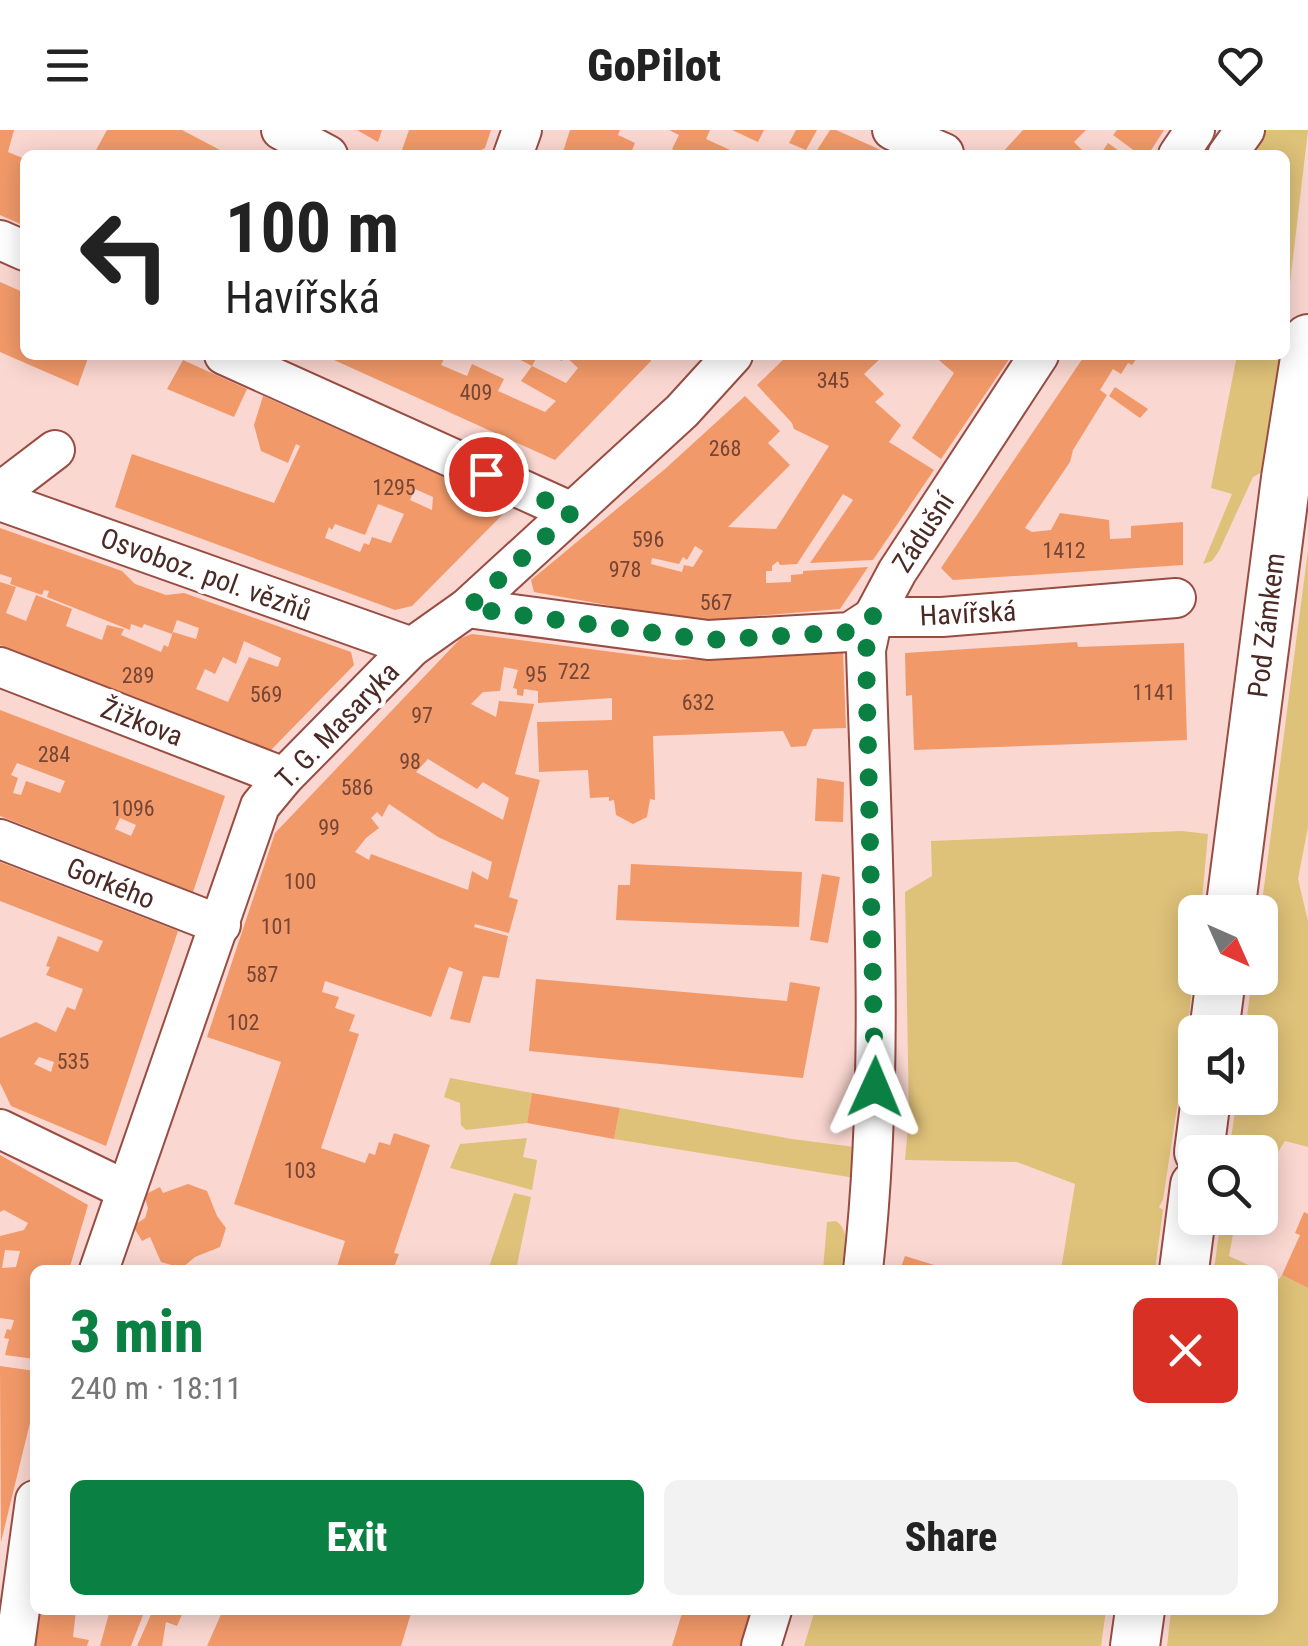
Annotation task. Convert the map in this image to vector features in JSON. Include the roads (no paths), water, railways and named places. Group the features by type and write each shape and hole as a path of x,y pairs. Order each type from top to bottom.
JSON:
{"main road":[{"name":"Pod Zámkem","path":"1232,895 1308,339"},
{"path":"1185,1265 1189,1235"},
{"path":"1135,1646 1139,1615"}],"street":[{"path":"282,131 318,150"},
{"path":"235,360 572,512"},
{"name":"T. G. Masaryka","path":"101,1265 222,925 260,806 412,647 468,608 682,411 720,360"},
{"name":"Zádušní","path":"864,1265 876,1055 866,650 873,616 896,572 1037,360"},
{"path":"0,492 55,450"},
{"name":"Osvoboz. pol. vězňů","path":"0,500 412,647"},
{"name":"Havířská","path":"468,608 708,640 850,632 873,616 942,617 1176,598"},
{"name":"Žižkova","path":"0,667 284,777"},
{"name":"Gorkého","path":"0,839 222,925"},
{"path":"0,1129 126,1190"},
{"path":"8,1626 30,1523"},
{"path":"761,1646 770,1615"}]}
